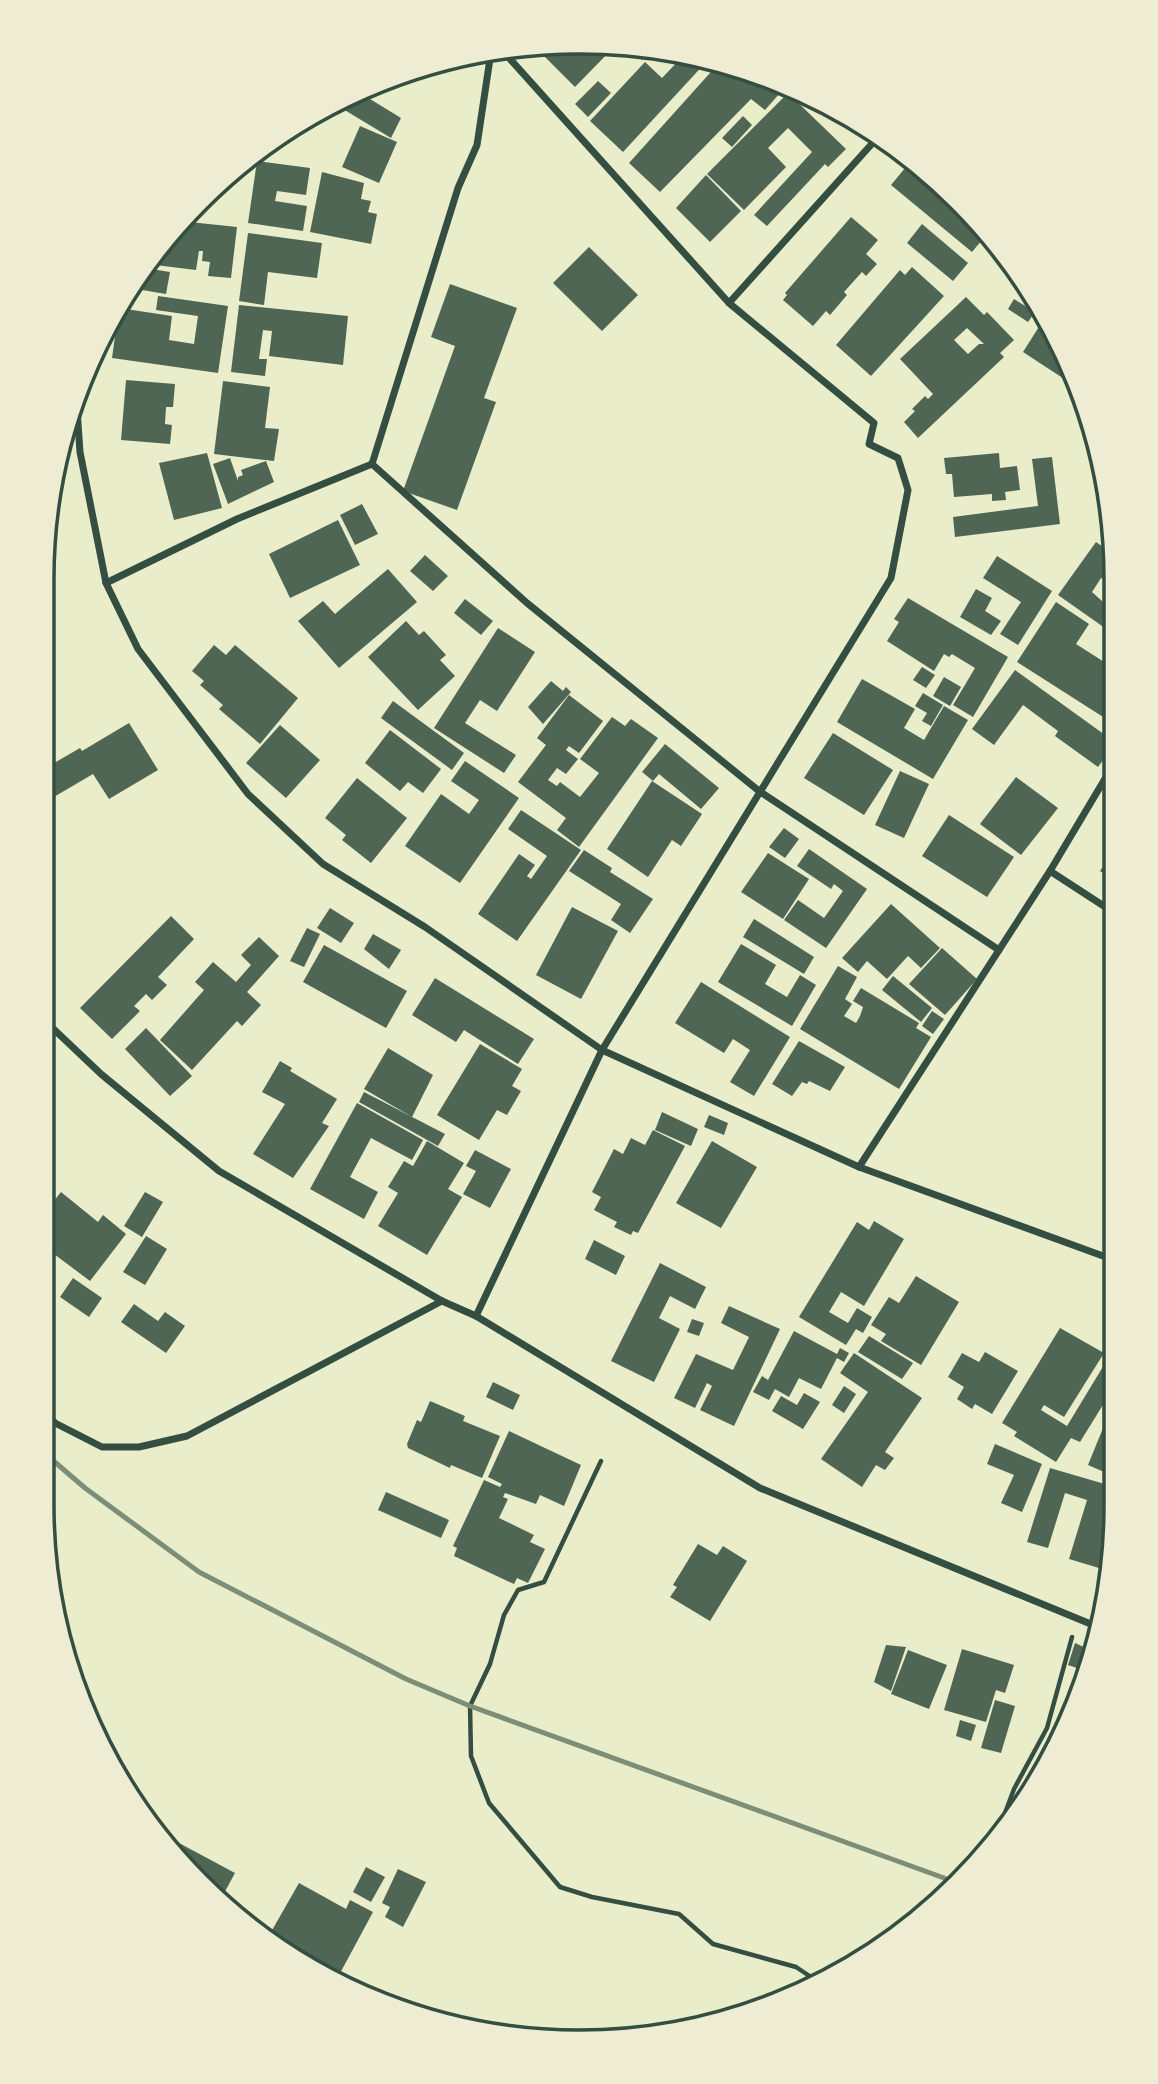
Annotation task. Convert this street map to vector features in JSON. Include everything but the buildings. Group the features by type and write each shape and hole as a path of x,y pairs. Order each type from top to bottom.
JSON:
{"street":[{"path":"476,1316 602,1050 891,578 908,490 898,458 869,444 874,423 729,303 510,59"},
{"path":"372,464 458,188 477,145 489,62"},
{"path":"729,303 872,144"},
{"path":"78,423 80,452 106,583 138,649 258,803 323,864 425,927 602,1050 859,1167 1104,1256"},
{"path":"106,583 237,519 372,464"},
{"path":"372,464 527,603 759,791 999,950"},
{"path":"859,1167 1050,871 1104,780"},
{"path":"1050,871 1104,906"},
{"path":"54,1029 101,1074 219,1171 442,1301 476,1316 760,1488 1090,1624"},
{"path":"54,1422 102,1447 139,1447 187,1436 442,1301"}],"path":[{"path":"601,1461 544,1582 518,1590 504,1615 490,1664 470,1706 471,1756 489,1803 560,1887 592,1897 679,1914 713,1944 796,1967 810,1976"},
{"path":"1007,1808 1014,1789 1047,1728 1077,1620"}],"railway":[{"path":"54,1461 85,1488 199,1572 406,1679 470,1706 947,1879"}]}
